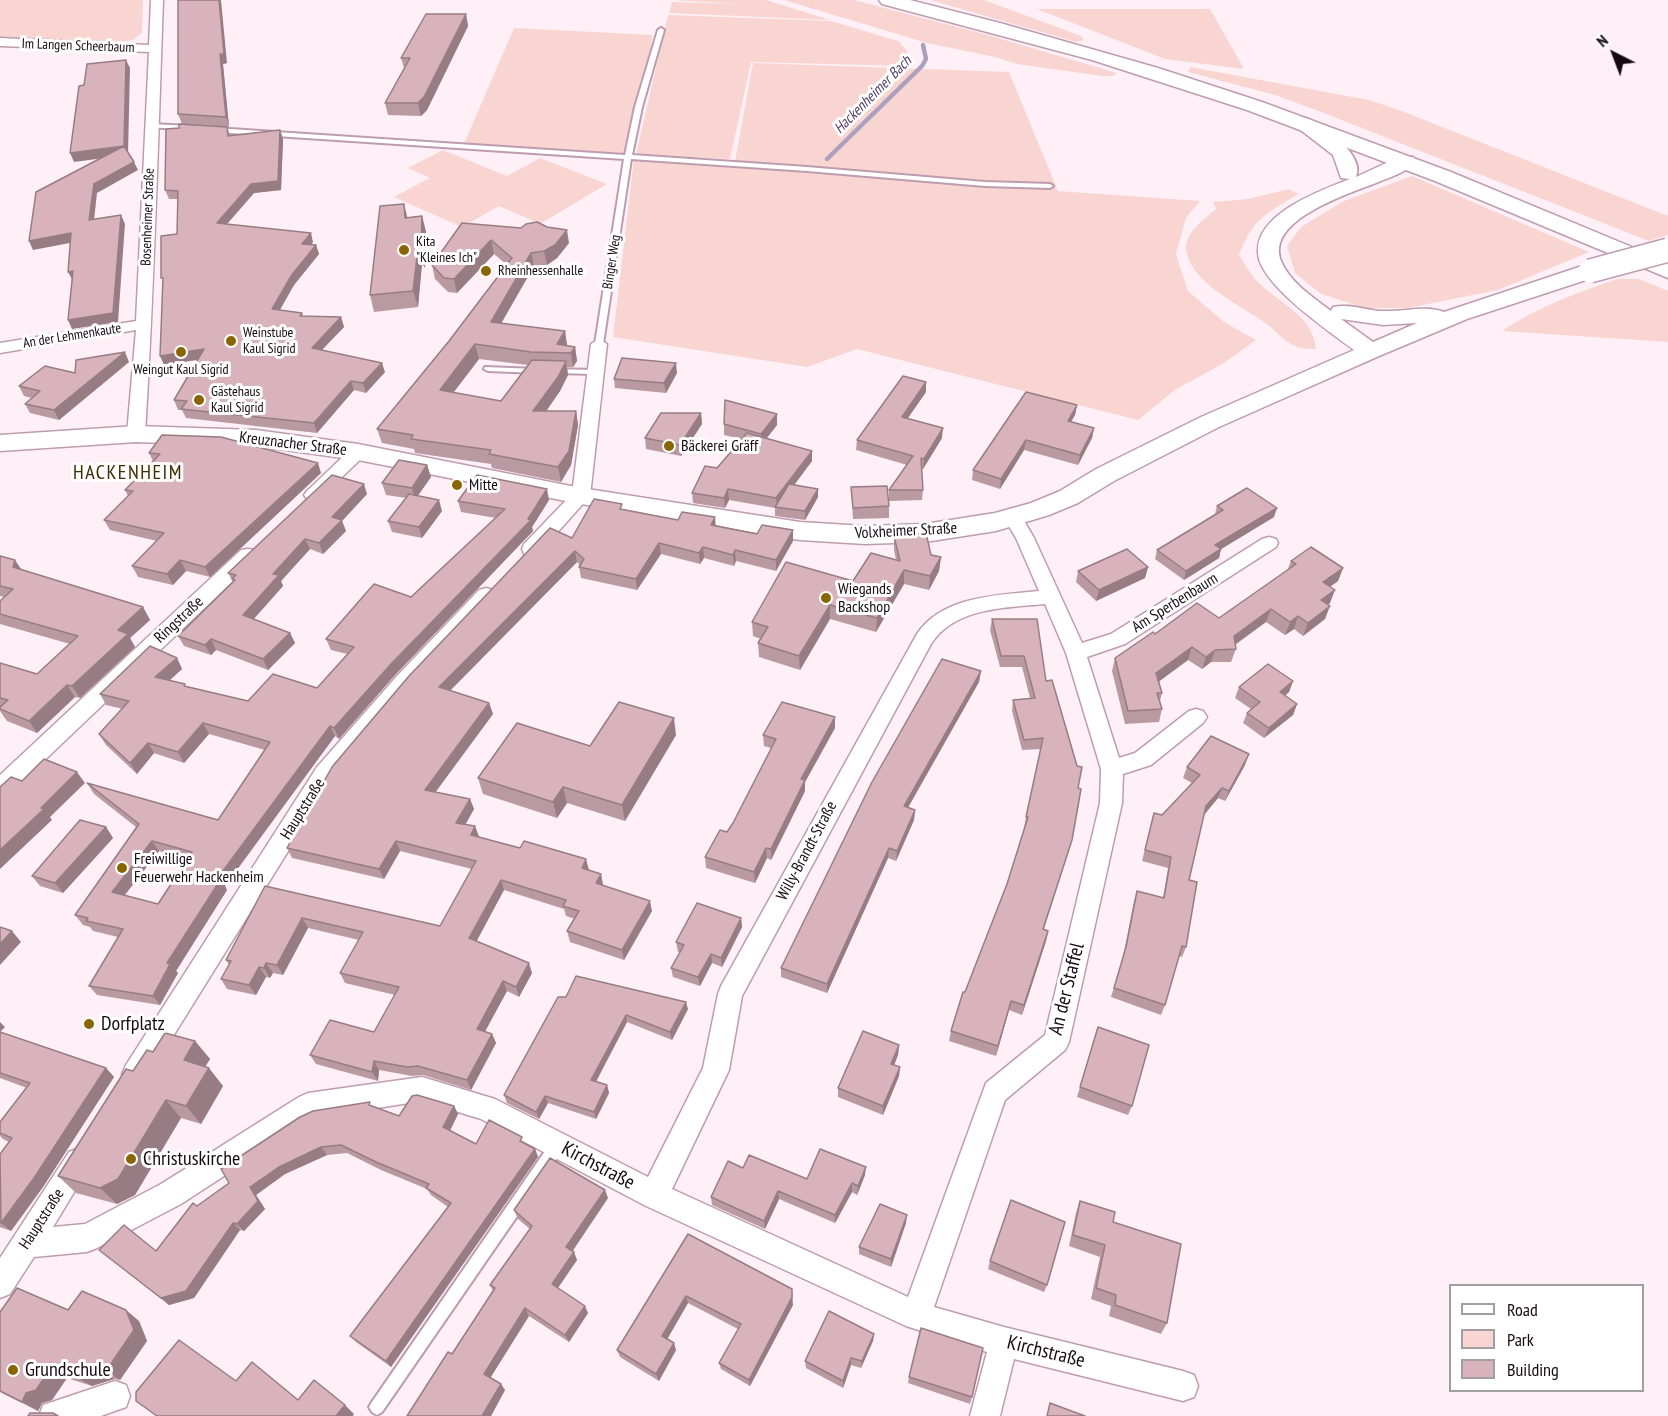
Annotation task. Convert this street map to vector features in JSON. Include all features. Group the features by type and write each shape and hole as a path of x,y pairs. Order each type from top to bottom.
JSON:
{"main road":[{"path":"888,0 1087,54 1305,124 1406,161 1668,271"},
{"path":"1305,124 1340,153 1347,163 1348,174"},
{"path":"1318,200 1348,174 1372,162 1406,161"},
{"path":"1371,351 1325,318 1286,284 1270,263 1268,256 1274,233 1287,219 1318,200 1388,171 1406,161"},
{"path":"1341,312 1393,318 1459,314 1590,271 1668,250"},
{"path":"1286,284 1341,312 1368,332 1372,340 1371,351"},
{"name":"Volxheimer Straße","path":"581,496 768,527 832,534 925,533 1013,518 1069,497 1105,475 1210,422 1459,314"},
{"name":"Kreuznacher Straße","path":"0,443 136,434 256,438 358,452 581,496"}],"street":[{"name":"Bosenheimer Straße","path":"136,434 144,324 157,0"},
{"name":"Im Langen Scheerbaum","path":"0,42 156,49"},
{"name":"An der Lehmenkaute","path":"0,348 144,324"},
{"name":"Binger Weg","path":"581,496 598,344"},
{"path":"299,508 358,452"},
{"path":"517,563 581,496"},
{"name":"An der Staffel","path":"916,1316 995,1092 1056,1042 1111,803 1112,769 1076,653 1049,597 1025,538 1013,518"},
{"name":"Ringstraße","path":"0,789 265,540"},
{"name":"Am Sperbenbaum","path":"1076,653 1118,639 1269,543"},
{"name":"Hauptstraße","path":"120,1096 325,773 404,681 501,580"},
{"name":"Willy-Brandt-Straße","path":"654,1195 716,1070 730,994 915,653 933,628 951,615 983,604 1049,597"},
{"path":"1112,769 1143,759 1196,717"},
{"name":"Kirchstraße","path":"27,1244 87,1238 171,1194 308,1106 422,1089 476,1103 654,1195 916,1316 1004,1342 1183,1386"},
{"name":"Hauptstraße","path":"0,1284 89,1145"},
{"path":"985,1416 1004,1342"},
{"path":"54,1416 115,1396"}],"lane":[{"name":"Binger Weg","path":"598,344 628,157 651,59 662,30"},
{"path":"151,126 198,129"},
{"path":"209,130 628,157 985,184 1050,186"},
{"path":"488,369 595,372"},
{"path":"377,1407 558,1145"}],"green space":[{"path":"0,0 143,0 142,33 133,40 121,42 0,37"},
{"path":"672,0 766,0 830,20 669,13 672,2 741,4"},
{"path":"784,0 854,0 988,35 1117,73 1113,76 1102,76 1017,64 995,57 927,43"},
{"path":"930,0 984,0 1081,36 1084,40 1076,42"},
{"path":"1037,9 1210,9 1244,69 1165,59"},
{"path":"668,15 831,21 898,41 908,52 906,66 751,62 730,159 636,155"},
{"path":"514,28 652,35 651,59 628,157 463,146"},
{"path":"753,63 1009,72 1058,191 1200,201 1186,218 1176,254 1188,291 1224,322 1256,340 1224,363 1175,390 1138,420 857,349 807,367 613,337 634,158 734,167"},
{"path":"1190,67 1369,100 1399,110 1668,216 1668,235 1649,241 1275,95 1188,72"},
{"path":"443,150 507,176 540,158 607,184 540,224 499,206 462,227 394,197 430,178 408,168"},
{"path":"1412,176 1589,252 1498,290 1408,308 1365,308 1321,294 1295,273 1287,246 1301,227 1344,201"},
{"path":"1289,189 1298,194 1262,218 1250,232 1239,255 1255,279 1301,318 1313,337 1316,349 1302,348 1290,343 1268,325 1219,293 1196,272 1189,261 1186,248 1189,236 1216,209 1213,202 1248,199"},
{"path":"1617,279 1639,279 1668,291 1668,342 1502,331 1543,308"}],"building":[{"path":"178,0 219,0 224,54 220,54 226,117 178,114"},
{"path":"426,14 466,14 424,97 418,103 385,103 410,58 401,58"},
{"path":"126,60 124,146 70,153 79,86 84,85 87,64"},
{"path":"179,124 227,127 228,136 280,130 278,181 251,184 217,223 311,233 302,244 316,245 291,276 272,309 302,313 300,316 341,317 312,348 382,363 363,383 351,381 314,423 181,409 187,401 174,400 204,349 160,356 163,278 161,278 161,236 177,234 178,191 165,190 166,129 179,128"},
{"path":"124,146 134,162 94,184 89,220 121,215 113,313 68,320 73,271 68,272 71,233 29,241 36,192"},
{"name":"Kita \"Kleines Ich\"","path":"404,204 405,218 422,216 421,252 418,248 413,291 370,295 380,206"},
{"path":"537,222 547,227 567,230 555,245 544,251 531,253 491,322 565,331 557,344 575,347 571,353 531,352 475,344 440,390 501,401 532,360 566,361 558,377 533,411 576,411 569,451 558,467 489,454 491,450 411,439 413,435 377,429 449,341 512,258 491,240 454,279 444,278 432,265 462,223 521,228 526,224"},
{"path":"125,352 54,410 25,404 40,391 19,386 45,366 75,373 76,360"},
{"path":"622,358 676,363 664,383 614,379"},
{"path":"903,376 926,382 902,417 943,428 924,459 921,458 923,490 889,490 913,456 857,440"},
{"path":"1026,392 1077,405 1068,421 1094,428 1080,455 1026,440 1001,479 973,470"},
{"path":"725,400 777,414 761,434 724,424"},
{"path":"661,413 701,413 680,445 645,438"},
{"path":"747,433 812,451 776,498 728,489 724,498 692,493 705,466 717,468"},
{"path":"162,435 221,437 318,463 205,567 180,560 167,574 132,566 164,533 104,520 133,491 125,490 160,454 149,453"},
{"path":"399,460 427,465 412,488 382,483"},
{"path":"332,475 364,484 332,517 342,520 319,543 305,539 273,574 279,575 243,615 290,633 263,659 211,639 205,645 178,636 235,580 232,579 236,575 228,573"},
{"path":"477,475 547,489 528,519 531,520 391,664 334,728 330,726 217,879 221,879 167,963 170,964 153,996 89,986 123,929 86,921 88,918 75,915 139,824 87,783 218,820 270,742 203,723 178,752 148,743 130,763 99,734 129,701 100,694 150,646 177,658 155,677 185,684 184,686 248,701 273,674 317,688 354,647 326,639 374,584 411,597 505,509 458,501","holes":["152,841 192,852 158,904 112,892"]},
{"path":"789,484 818,489 805,511 775,507"},
{"path":"887,486 889,506 853,508 851,487"},
{"path":"1247,488 1277,508 1215,545 1221,549 1186,571 1157,550 1223,510 1217,506"},
{"path":"409,494 439,500 419,527 388,521"},
{"path":"594,499 622,504 620,509 678,520 682,512 715,517 711,525 757,534 762,525 793,530 776,560 735,550 733,555 703,547 699,553 659,543 636,579 579,567 584,559 575,551 439,687 489,703 425,790 470,799 456,823 475,826 471,835 520,848 524,841 586,859 582,868 601,874 596,883 650,901 622,950 567,931 579,911 563,906 566,900 501,880 469,938 529,963 516,987 503,981 477,1029 492,1034 467,1080 418,1066 407,1067 374,1061 372,1072 310,1055 330,1020 374,1032 399,987 340,973 363,932 302,918 277,965 266,963 264,968 259,967 249,985 221,979 231,961 226,960 265,886 440,926 476,861 396,841 379,869 287,848 332,767 409,676 550,528 572,538"},
{"path":"926,533 931,555 941,557 930,576 904,570 877,618 830,605 799,656 758,643 768,627 752,622 786,562 853,581 871,553 900,561 894,536"},
{"path":"1311,547 1343,568 1323,582 1335,590 1321,600 1330,606 1308,623 1298,616 1290,622 1271,609 1234,636 1236,649 1215,650 1206,657 1192,647 1156,673 1162,693 1157,693 1162,709 1128,711 1115,658 1153,632 1155,634 1197,603 1219,618 1296,564 1291,561"},
{"path":"1127,549 1148,567 1099,590 1078,571"},
{"path":"0,556 15,560 13,567 143,607 118,630 128,634 72,686 67,685 29,721 0,709 8,700 0,698 0,663 37,674 78,636 0,614 0,601 13,589 0,586"},
{"path":"992,619 1037,619 1046,681 1052,680 1077,766 1082,767 1078,788 1081,789 1072,840 1043,929 1048,931 1024,1005 1011,1001 998,1046 951,1031 963,992 965,992 1007,884 1028,817 1026,817 1043,738 1024,740 1013,700 1035,698 1024,656 1001,656"},
{"path":"942,659 981,671 904,806 915,810 897,851 889,848 827,984 781,968 872,782"},
{"path":"1268,664 1293,681 1280,692 1297,704 1269,728 1247,713 1260,702 1239,687"},
{"path":"619,702 674,718 622,805 563,787 553,802 478,778 517,723 590,746"},
{"path":"782,702 835,717 801,779 805,780 771,849 766,848 754,872 705,857 720,830 727,832 733,823 776,739 763,735"},
{"path":"1211,736 1249,754 1229,791 1222,788 1206,806 1189,880 1197,882 1186,947 1182,946 1165,1005 1114,988 1126,947 1137,891 1164,898 1171,857 1145,850 1154,813 1162,815 1200,775 1187,767"},
{"path":"44,759 77,772 41,808 44,809 0,850 0,787 11,777 22,781"},
{"path":"80,820 106,827 55,883 32,876"},
{"path":"697,903 741,918 721,958 711,954 698,977 671,968 684,945 676,942"},
{"path":"0,927 12,931 0,944"},
{"path":"576,976 686,1002 670,1032 626,1015 591,1080 607,1085 594,1112 545,1096 536,1112 504,1095 558,997 566,997"},
{"path":"1098,1027 1149,1045 1132,1106 1080,1087"},
{"path":"863,1031 899,1045 891,1064 900,1067 883,1106 838,1088"},
{"path":"0,1032 106,1068 34,1178 1,1223 0,1154 12,1138 0,1133 0,1122 30,1083 0,1073"},
{"path":"165,1033 195,1041 184,1060 209,1068 186,1106 166,1100 118,1179 100,1188 58,1176 126,1069 133,1071 147,1050 153,1052"},
{"path":"417,1095 454,1106 443,1127 476,1144 489,1120 522,1137 520,1141 535,1149 386,1361 350,1336 451,1203 426,1188 429,1184 341,1145 321,1147 279,1167 250,1187 258,1201 237,1224 233,1223 186,1291 161,1298 99,1250 124,1225 156,1251 193,1203 197,1206 229,1183 221,1169 300,1117 313,1111 370,1102 369,1105 399,1116 412,1096"},
{"path":"820,1149 866,1167 858,1186 852,1183 835,1215 778,1191 764,1221 711,1197 728,1161 743,1168 749,1155 807,1179"},
{"path":"550,1158 605,1190 566,1247 574,1252 552,1284 585,1306 565,1335 525,1308 484,1374 501,1384 482,1416 407,1416 448,1352 452,1354 495,1288 490,1285 532,1226 514,1210"},
{"path":"1011,1200 1065,1222 1047,1285 990,1261"},
{"path":"1080,1201 1115,1212 1113,1222 1181,1244 1167,1323 1115,1305 1116,1295 1096,1288 1105,1245 1073,1235"},
{"path":"880,1204 907,1215 891,1259 859,1247"},
{"path":"688,1234 792,1289 792,1297 749,1380 719,1363 741,1324 686,1296 662,1336 674,1343 656,1374 617,1350"},
{"path":"17,1288 68,1310 82,1291 126,1310 134,1330 106,1371 100,1369 76,1377 51,1368 36,1390 26,1393 22,1402 0,1391 0,1312"},
{"path":"829,1311 874,1334 862,1361 851,1358 843,1381 805,1361"},
{"path":"921,1328 983,1348 972,1397 909,1377"},
{"path":"179,1340 236,1381 252,1362 298,1400 314,1380 345,1405 336,1416 157,1416 136,1401 136,1392"},
{"path":"1050,1403 1085,1416 1047,1416"},
{"path":"30,1413 53,1413 58,1416 28,1416"}],"waterway":[{"name":"Hackenheimer Bach","path":"827,159 922,66 926,59 923,45"}],"place":[{"name":"Kita \"Kleines Ich\"","path":"404,250"},
{"name":"Rheinhessenhalle","path":"486,271"},
{"name":"Weinstube Kaul Sigrid","path":"231,341"},
{"name":"Weingut Kaul Sigrid","path":"181,352"},
{"name":"Gästehaus Kaul Sigrid","path":"199,400"},
{"name":"Bäckerei Gräff","path":"669,446"},
{"name":"Mitte","path":"457,485"},
{"name":"Wiegands Backshop","path":"826,598"},
{"name":"Freiwillige Feuerwehr Hackenheim","path":"122,868"},
{"name":"Dorfplatz","path":"89,1024"},
{"name":"Christuskirche","path":"131,1159"},
{"name":"Grundschule","path":"13,1370"}],"district":[{"name":"HACKENHEIM","path":"128,473"}]}
